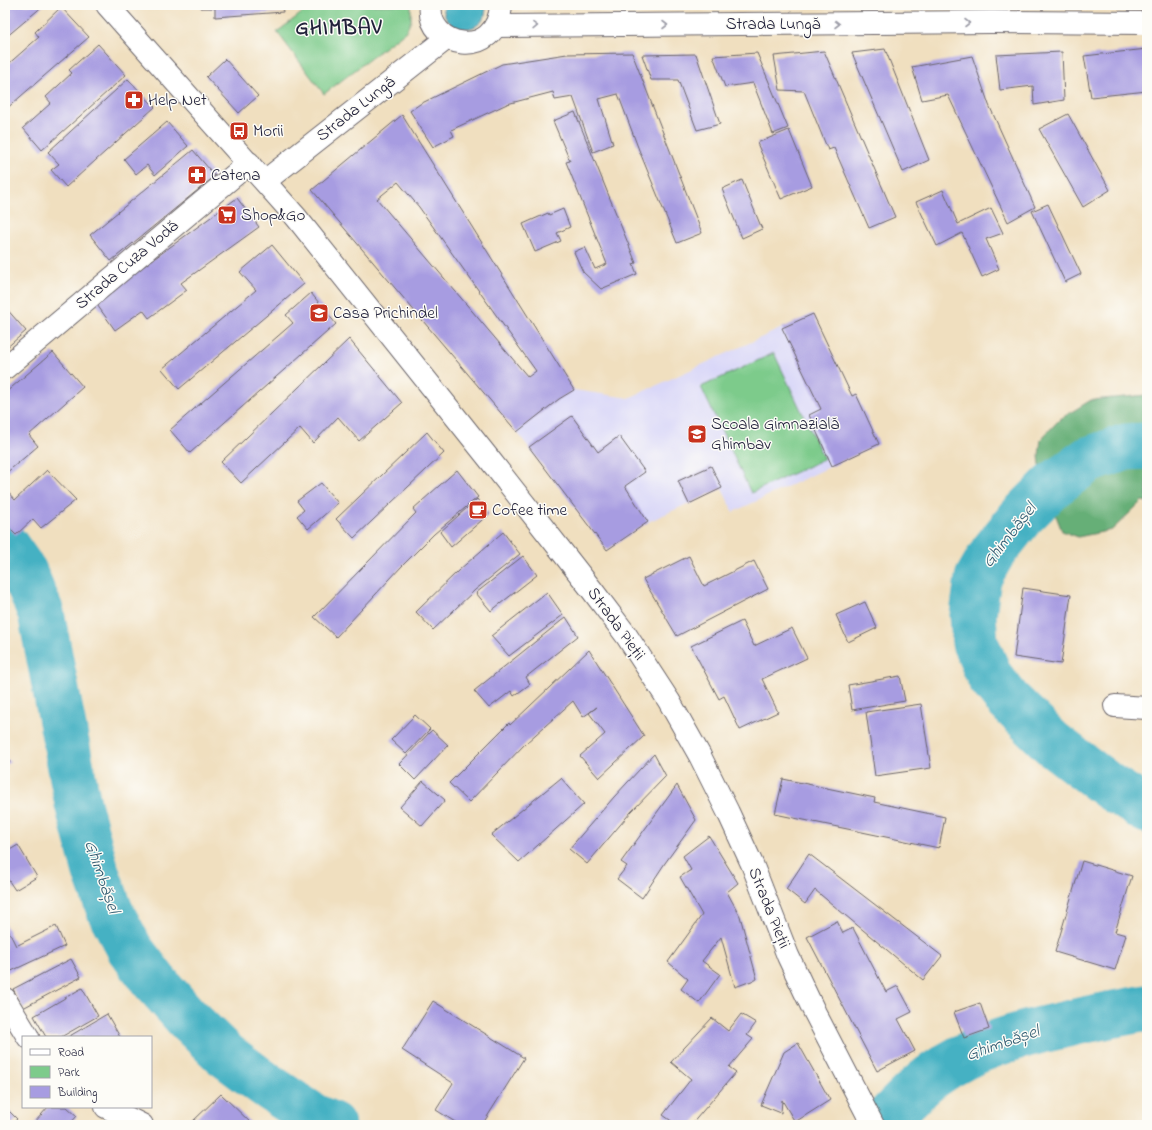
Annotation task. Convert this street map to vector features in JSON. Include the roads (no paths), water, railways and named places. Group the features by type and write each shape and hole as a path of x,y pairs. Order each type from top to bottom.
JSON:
{"street":[{"name":"Strada Pieții","path":"107,5 265,181 343,275 588,584 626,636 669,701 700,756 752,864 788,956 815,1013 873,1125"},
{"path":"431,5 433,20 438,30 447,38 457,42 468,43 479,41 488,35 496,26 500,16 501,5"},
{"name":"Strada Lungă","path":"496,26 992,14 1147,23"},
{"name":"Strada Lungă","path":"265,181 447,38"},
{"name":"Strada Cuza Vodă","path":"5,368 249,163"},
{"path":"1114,706 1147,708"},
{"path":"5,999 27,1036"},
{"path":"108,1108 142,1125"}],"water":[{"path":"444,5 486,5 485,16 480,23 473,27 464,29 456,27 449,22 445,15"}],"waterway":[{"name":"Ghimbășel","path":"1147,446 1126,447 1088,460 1052,486 1021,517 993,552 978,578 973,615 975,643 990,677 1008,700 1052,743 1110,787 1147,810"},
{"name":"Ghimbășel","path":"5,545 24,572 41,613 78,804 96,872 110,911 130,949 155,982 187,1018 223,1053 266,1085 314,1117 332,1125"},
{"name":"Ghimbășel","path":"881,1125 913,1092 927,1080 964,1057 996,1043 1012,1038 1094,1018 1147,1008"}],"place":[{"name":"Help Net","path":"134,100"},
{"name":"Morii","path":"239,131"},
{"name":"Catena","path":"197,175"},
{"name":"Shop&Go","path":"227,215"},
{"name":"Casa Prichindel","path":"319,313"},
{"name":"Scoala Gimnazială Ghimbav","path":"697,434"},
{"name":"Cofee time","path":"478,510"}],"district":[{"name":"GHIMBAV","path":"339,29"}]}
